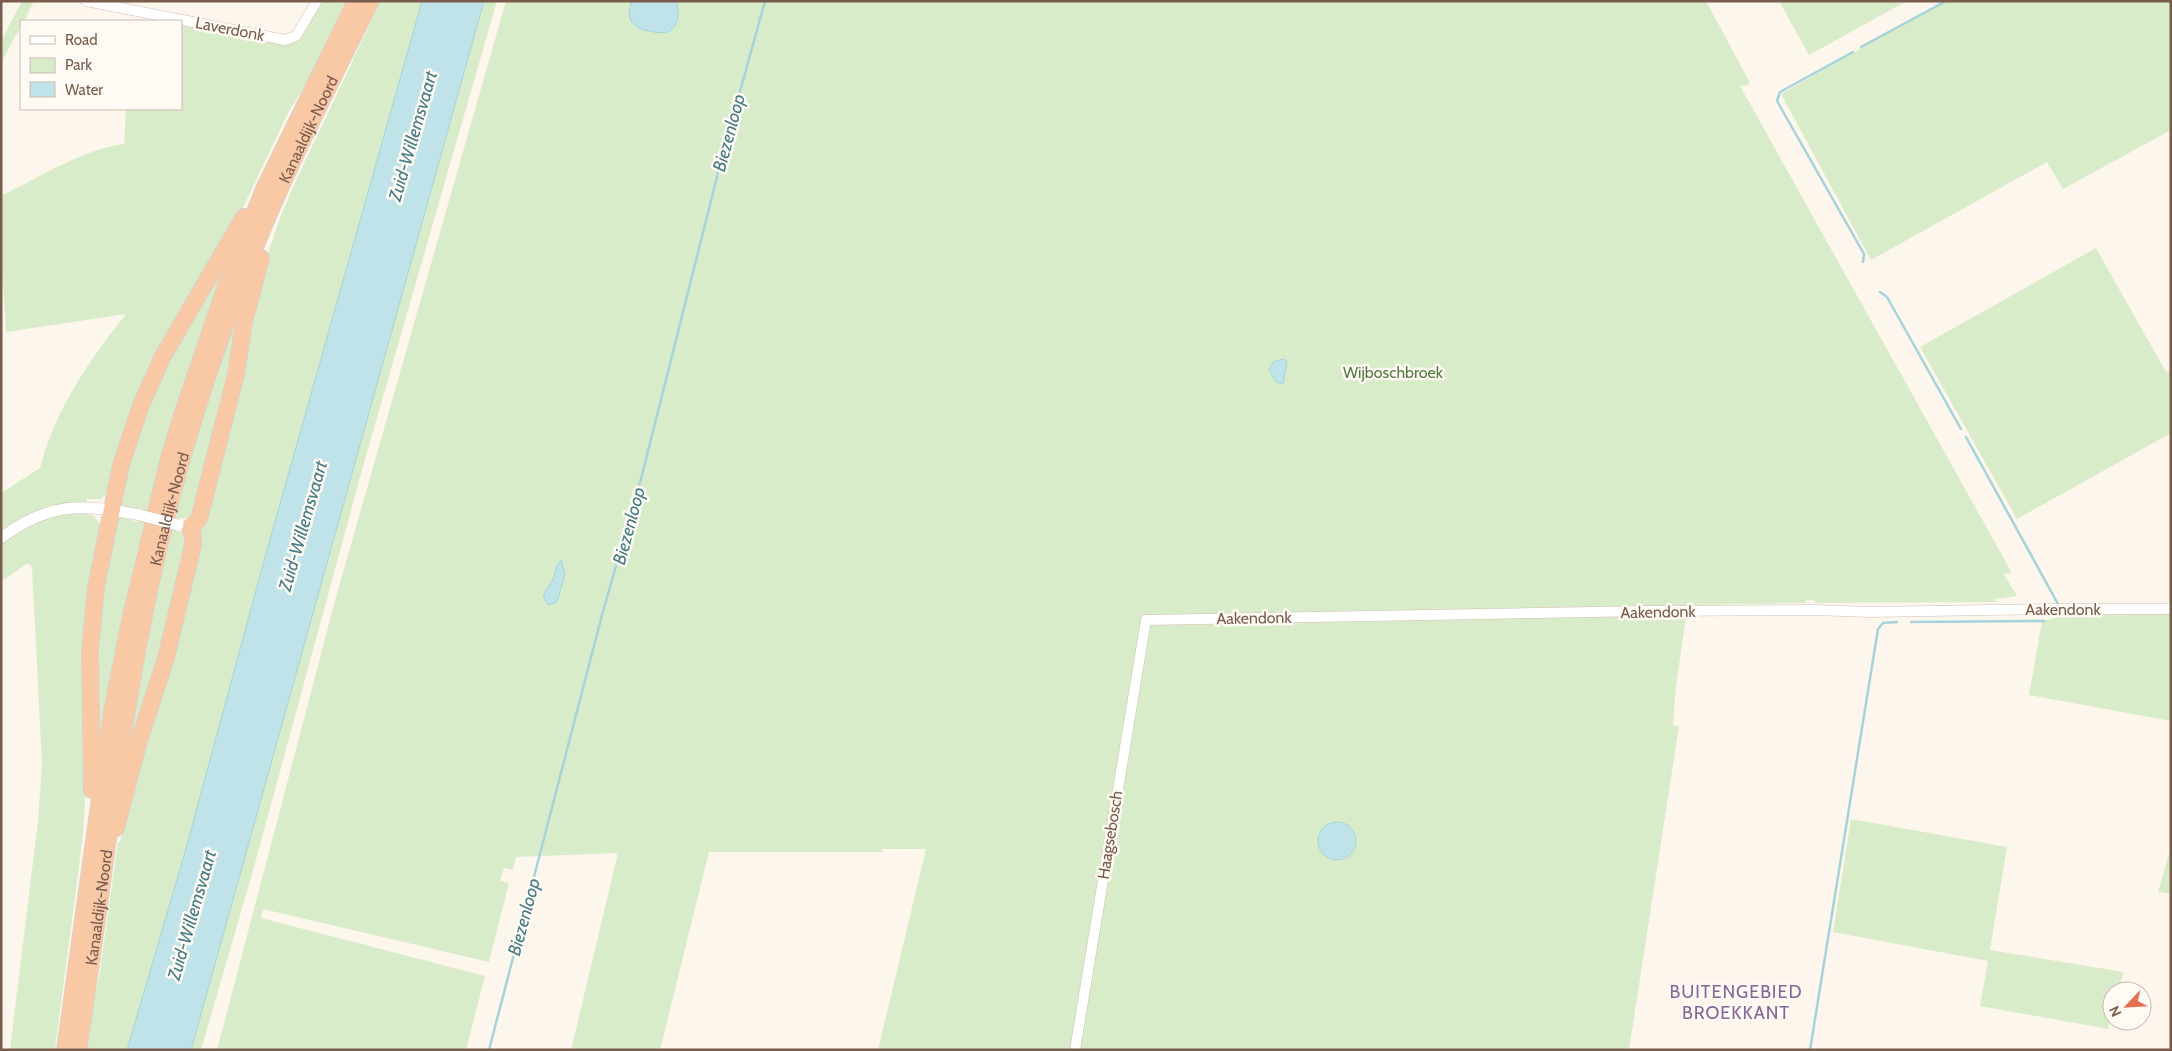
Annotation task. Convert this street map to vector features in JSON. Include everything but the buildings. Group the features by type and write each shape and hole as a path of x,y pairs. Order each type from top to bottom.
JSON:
{"highway":[{"name":"Kanaaldijk-Noord","path":"78,1050 125,715 168,508 214,358 245,274 272,189 356,1"},
{"name":"Kanaaldijk-Noord","path":"65,1050 93,836 112,711 130,616 157,503 182,415 229,277 272,189 371,1"},
{"path":"93,836 90,652 96,587 111,509 131,432 163,356 244,218 272,189"},
{"path":"104,866 124,802 139,741 166,658 193,544 193,536 184,526 199,520 236,374 244,322 272,189"}],"street":[{"name":"Laverdonk","path":"86,1 285,40 296,36 317,1"},
{"path":"1,538 29,520 54,510 77,506 111,509 184,526"},
{"name":"Aakendonk","path":"1146,620 1381,614 1646,611 1814,610 1870,612 2171,609"},
{"name":"Haagsebosch","path":"1075,1050 1146,620"}],"green space":[{"path":"22,1 34,1 24,20 20,20 20,28 1,63 1,41"},
{"path":"320,1 350,1 315,69 288,113 107,494 100,499 87,499 87,502 52,507 21,520 1,532 1,493 40,468 55,425 75,386 126,314 6,332 1,248 1,196 77,158 108,147 124,144 126,110 182,110 182,24 248,41 250,35 288,42"},
{"path":"381,1 422,1 267,550 185,852 127,1050 84,1050 100,971 118,842 120,842 133,779 199,530 260,276 281,215 298,176"},
{"path":"484,1 497,1 364,463 254,867 201,1050 191,1050"},
{"name":"Wijboschbroek","path":"506,1 1706,1 1749,81 1749,85 1740,86 2012,573 2004,574 2017,596 1995,599 1996,602 1816,603 1814,600 1806,600 1806,603 1686,605 1673,725 1679,726 1629,1050 878,1050 926,849 883,849 882,852 709,852 660,1050 571,1050 618,853 516,857 513,870 504,868 500,881 509,883 489,962 263,909 261,918 485,976 466,1050 217,1050 336,597"},
{"path":"1779,1 1907,1 1809,55"},
{"path":"1944,1 2171,1 2171,130 2063,189 2047,162 1871,260 1781,94"},
{"path":"245,221 151,501 134,562 136,563 123,612 96,776 94,638 117,518 120,517 139,522 142,509 123,506 119,501 144,406"},
{"path":"2096,248 2166,372 2171,370 2171,433 2017,519 1920,347"},
{"path":"251,274 198,510 187,519 179,518 176,531 184,532 188,552 118,798 149,636 153,603 176,512 205,409"},
{"path":"86,512 86,514 94,516 101,525 83,836 55,1050 10,1050 38,821 42,765 32,568 30,564 26,564 1,582 1,544 21,530 41,521 62,515"},
{"path":"2171,613 2171,721 2029,695 2042,621 2064,616"},
{"path":"1851,819 2007,847 1990,950 2124,972 2121,981 2102,981 2102,1028 1980,1006 1988,961 1833,932"},
{"path":"2171,847 2171,894 2158,892"}],"water":[{"name":"Zuid-Willemsvaart","path":"422,1 484,1 191,1050 127,1050 185,852 267,550"},
{"path":"632,1 676,1 678,15 676,24 666,33 643,30 637,27 632,23 630,17 629,10"},
{"path":"1283,359 1287,361 1283,384 1276,382 1269,370 1273,362"},
{"path":"561,560 565,574 557,602 549,605 544,595"},
{"path":"1337,822 1344,823 1350,828 1355,834 1355,848 1350,854 1344,859 1337,860 1330,859 1324,854 1319,848 1318,841 1319,834 1324,828 1330,823"}],"waterway":[{"name":"Biezenloop","path":"489,1050 602,615 642,475 722,157 765,1"},
{"path":"1861,47 1944,2"},
{"path":"1853,52 1780,92 1777,101 1864,254 1863,262"},
{"path":"1880,292 1887,297 1961,429"},
{"path":"1966,437 2058,604"},
{"path":"1911,622 2044,621"},
{"path":"1810,1050 1878,629 1883,623 1897,622"}],"district":[{"name":"BUITENGEBIED BROEKKANT","path":"1736,1002"}]}
